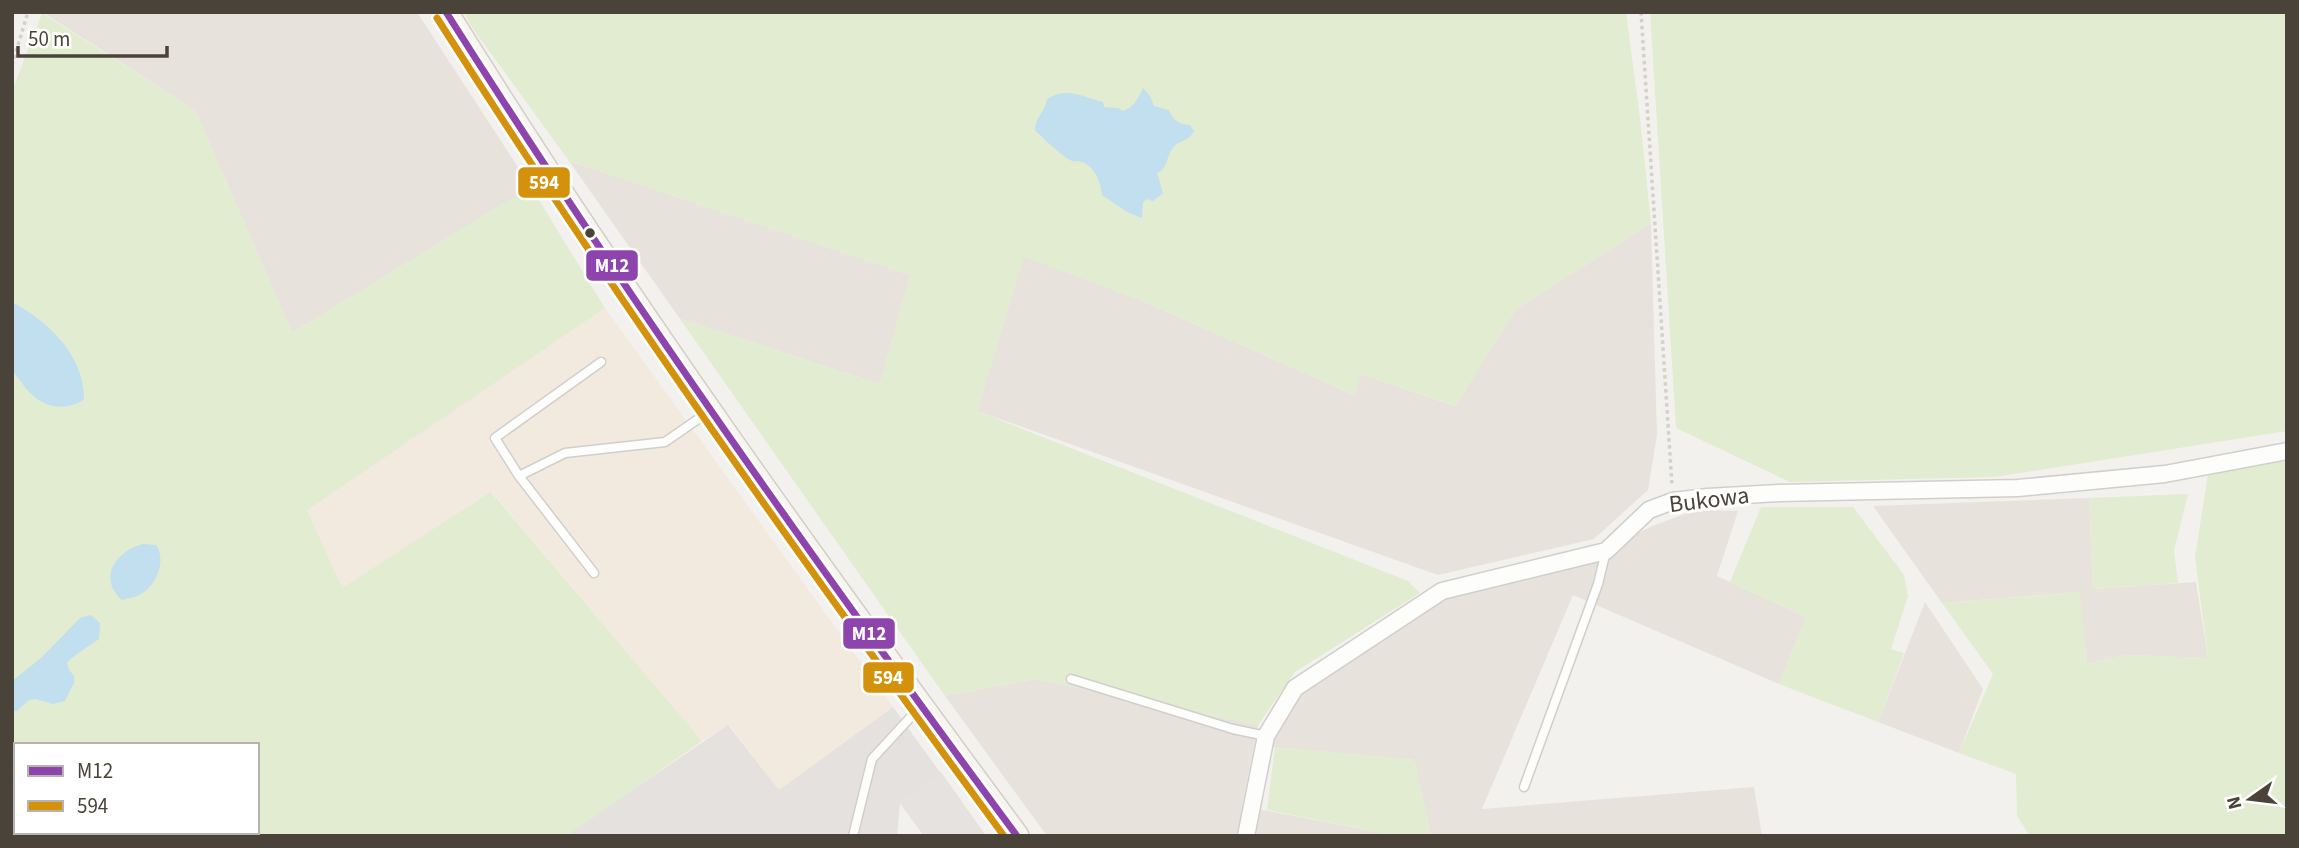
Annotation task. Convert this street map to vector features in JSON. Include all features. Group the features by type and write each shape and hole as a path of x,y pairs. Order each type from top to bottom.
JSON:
{"street":[{"path":"446,12 532,149 708,409 1017,836"},
{"name":"Bukowa","path":"1246,836 1266,736 1295,688 1442,592 1606,551 1649,510 1673,501 1779,493 2018,488 2165,474 2287,451"}],"lane":[{"path":"594,573 519,476 495,438 601,362"},
{"path":"519,476 565,453 665,442 701,418 708,409"},
{"path":"1524,787 1598,584 1606,551"},
{"path":"1071,679 1233,729 1266,736"},
{"path":"853,836 872,759 921,706"}],"path":[{"path":"12,65 29,12"},
{"path":"1641,12 1673,501"}],"shaded area":[{"path":"42,12 417,12 531,187 292,333 195,110"},
{"path":"569,161 910,275 880,384 680,319"},
{"path":"1651,223 1657,435 1648,490 1594,539 1438,575 977,411 1024,256 1138,299 1354,395 1360,374 1455,406 1515,310"},
{"path":"605,308 893,707 779,790 729,725 702,741 492,492 341,589 307,509"},
{"path":"2089,498 2093,589 2196,582 2208,658 2126,655 2087,664 2079,592 1942,603 1873,506"},
{"path":"1696,510 1738,511 1717,576 1806,617 1779,684 1573,595 1482,809 1754,787 1762,836 1431,836 1414,760 1262,746 1267,724 1319,673 1439,601 1588,559 1652,526"},
{"path":"1925,602 1983,689 1959,753 1878,722"},
{"path":"1035,679 1258,725 1242,806 1383,833 1382,836 1047,836 945,696"},
{"path":"893,707 986,836 924,836 900,803 897,836 456,836 575,829 728,725 779,790"},
{"path":"941,772 986,836 924,836 899,802"}],"green space":[{"path":"464,12 1626,12 1651,223 1515,310 1456,406 1360,374 1354,395 1138,299 1024,257 977,411 1408,581 1420,593 1295,672 1258,725 1035,679 945,696 680,319 880,384 910,275 569,161 471,26"},
{"path":"1650,12 2287,12 2287,431 1995,477 1790,482 1676,428"},
{"path":"42,13 195,110 292,333 531,187 605,308 307,510 342,588 491,492 702,741 567,836 12,836 12,91"},
{"path":"2287,461 2287,836 2030,836 2017,816 2016,774 1959,753 1993,674 1942,603 2080,592 2087,664 2126,655 2208,658 2195,557 2208,474"},
{"path":"2188,494 2174,551 2178,583 2093,589 2089,498"},
{"path":"1761,507 1853,507 1904,575 1908,596 1891,649 1904,653 1878,722 1779,684 1806,617 1730,582"},
{"path":"1275,747 1414,760 1431,836 1382,836 1383,833 1267,810"}],"water":[{"path":"1143,88 1154,106 1169,110 1176,121 1190,125 1194,131 1174,146 1165,166 1157,173 1163,193 1153,201 1147,199 1143,202 1142,218 1127,212 1102,195 1091,168 1067,158 1035,130 1047,99 1054,95 1075,94 1103,102 1104,107 1123,111 1133,105"},
{"path":"12,302 39,320 62,342 78,369 84,400 66,406 49,405 34,397 15,375 11,356"},
{"path":"143,544 156,545 159,551 157,576 144,592 122,600 111,583 113,566 125,553"},
{"path":"91,615 100,623 99,639 67,663 74,676 74,683 65,701 53,704 29,700 17,711 12,711 12,681 41,658 80,618"}],"transit line":[{"name":"M12","path":"446,12 583,222 724,429 1017,836"},
{"name":"594","path":"437,18 504,123 713,432 1004,836"}]}
